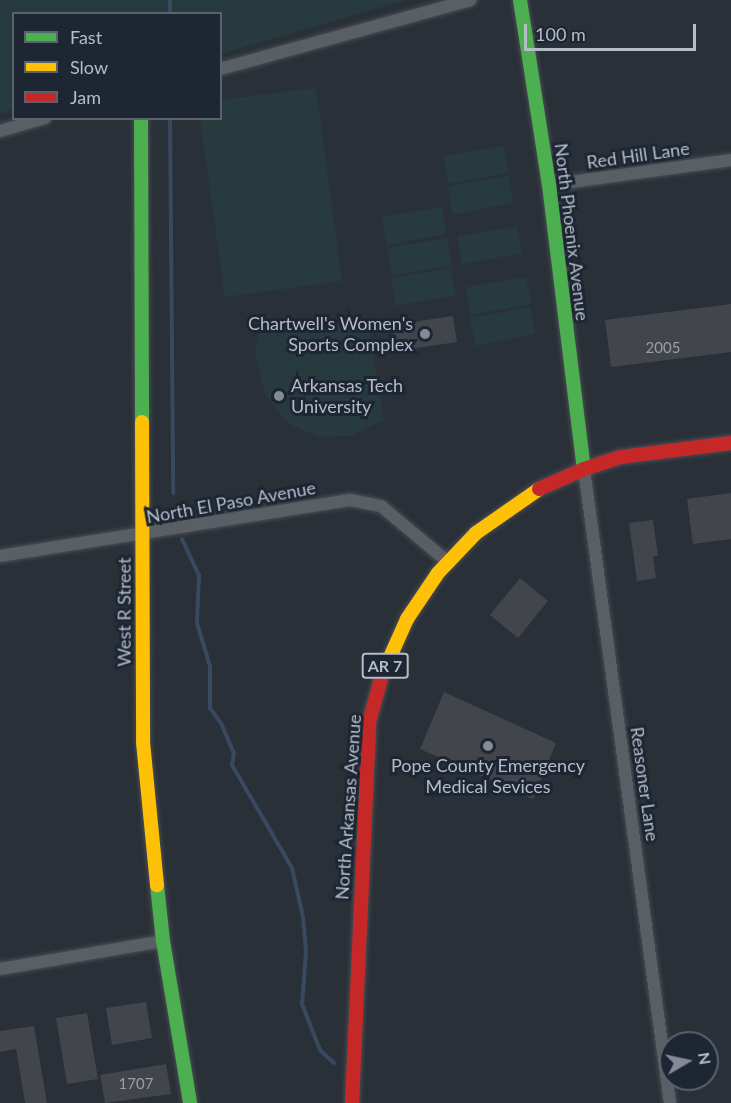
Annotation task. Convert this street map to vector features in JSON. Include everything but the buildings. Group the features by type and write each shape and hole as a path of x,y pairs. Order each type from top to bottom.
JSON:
{"main road":[{"name":"North Phoenix Avenue","path":"520,0 549,185 584,469"},
{"name":"West R Street","path":"141,120 143,742 164,941 190,1103"},
{"name":"North Arkansas Avenue","path":"352,1103 369,722 394,643 421,595 476,533 520,500 584,469 648,452 731,443"}],"street":[{"path":"222,68 471,0"},
{"path":"0,131 38,120"},
{"name":"Red Hill Lane","path":"549,185 731,160"},
{"name":"Reasoner Lane","path":"584,469 670,1103"},
{"name":"North El Paso Avenue","path":"0,556 350,500 381,506 448,562"},
{"path":"0,969 164,941"}],"shaded area":[{"path":"0,0 405,0 222,54 222,12 12,12 12,109 0,113"},
{"path":"316,88 342,281 225,297 200,120 222,120 222,100"},
{"path":"503,146 508,173 448,184 443,156"},
{"path":"508,176 513,203 453,215 448,186"},
{"path":"442,207 446,234 387,245 381,217"},
{"path":"517,226 522,253 462,264 457,236"},
{"path":"447,238 452,265 392,276 387,248"},
{"path":"451,268 456,295 396,306 391,278"},
{"path":"526,277 531,304 471,315 466,287"},
{"path":"530,307 535,334 475,346 470,318"},
{"path":"367,317 384,420 351,436 320,437 289,424 266,396 255,355 259,331"}],"waterway":[{"path":"170,0 170,12"},
{"path":"170,120 173,493"},
{"path":"182,539 199,575 197,623 210,666 210,708 221,723 234,753 232,765 292,868 303,917 306,952 302,1004 320,1050 334,1063"}],"traffic: fast":[{"path":"520,0 549,185 584,469"},
{"path":"141,120 142,422"},
{"path":"157,885 163,941 190,1103"}],"traffic: slow":[{"path":"142,422 143,742 157,885"},
{"path":"382,675 407,619 438,573 476,533 539,489"}],"traffic: jam":[{"path":"539,489 584,469 621,457 731,443"},
{"path":"352,1103 369,722 382,675"}],"place":[{"name":"Chartwell's Women's Sports Complex","path":"425,334"},
{"name":"Arkansas Tech University","path":"279,396"},
{"name":"Pope County Emergency Medical Sevices","path":"488,746"}]}
